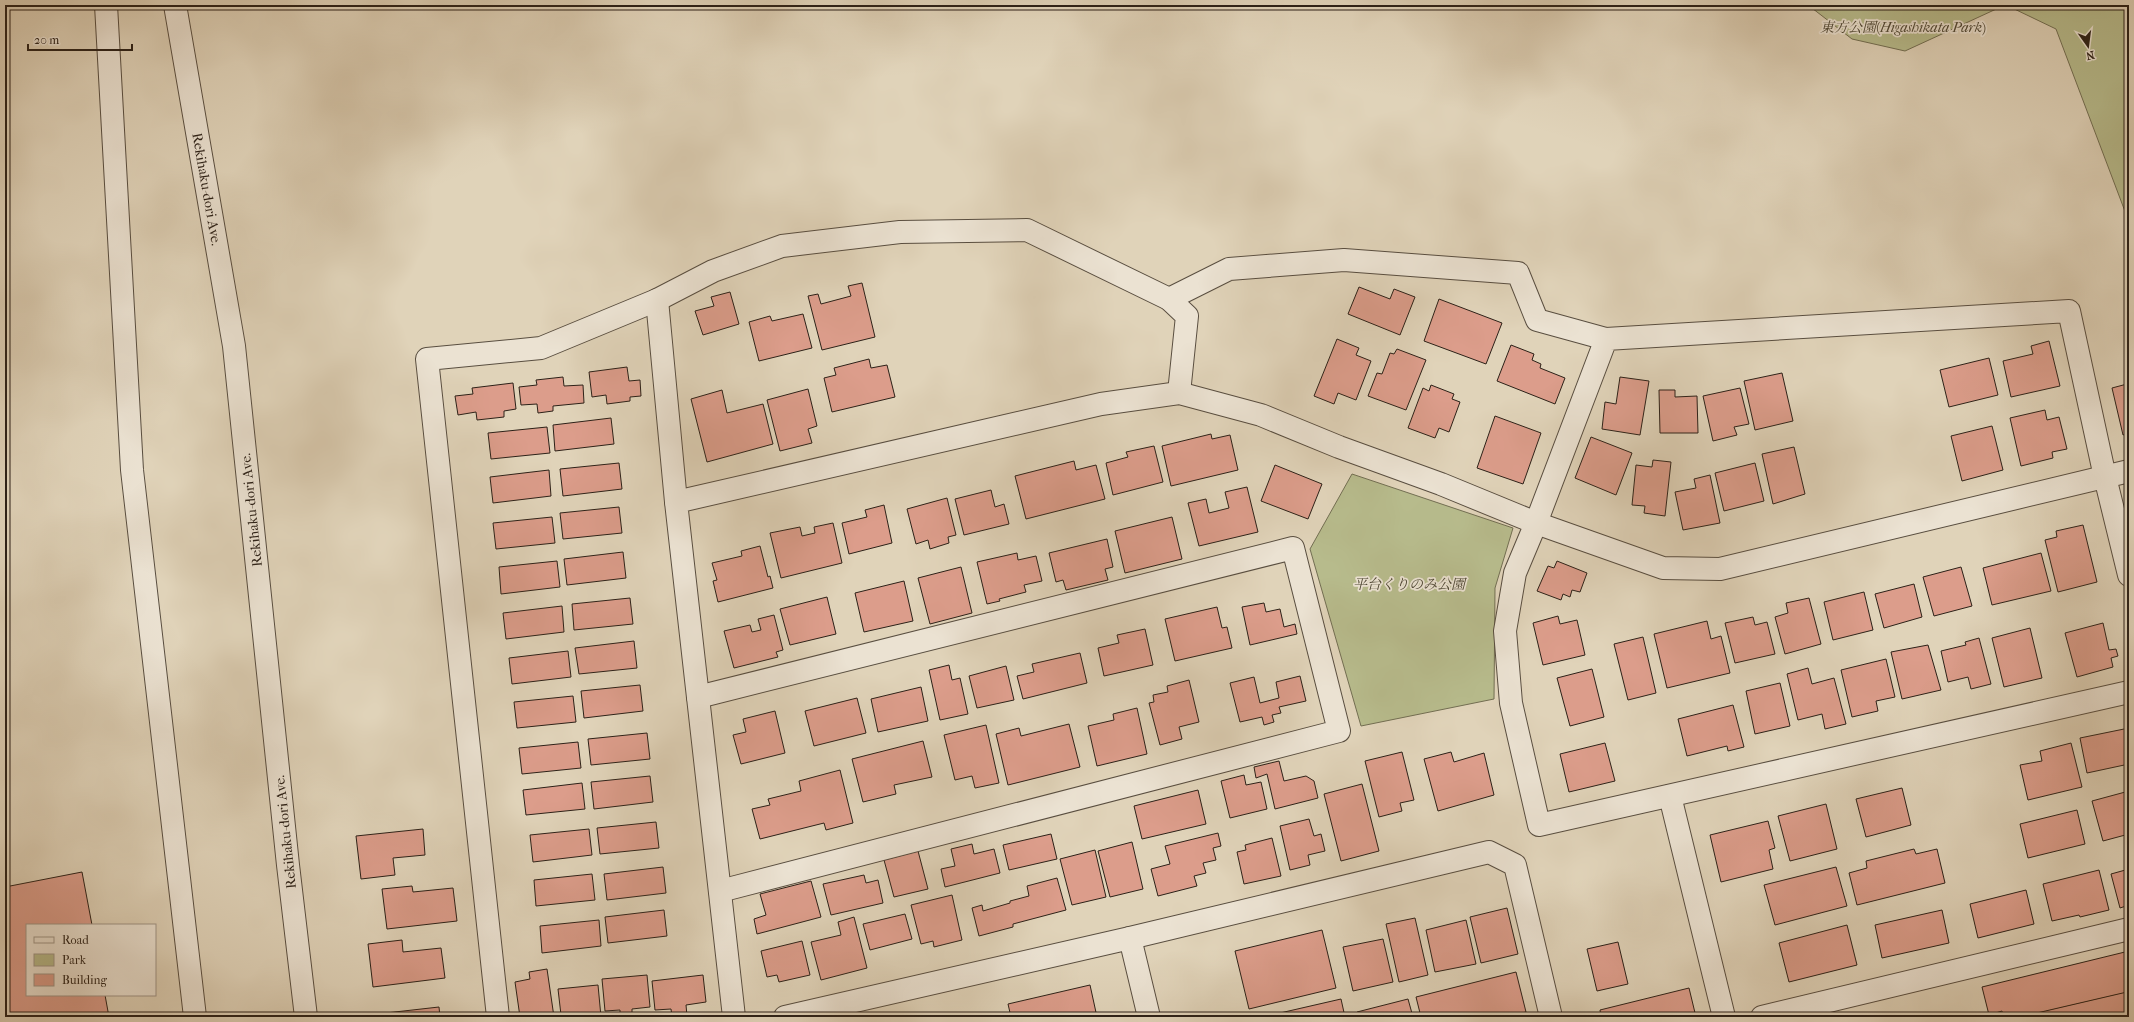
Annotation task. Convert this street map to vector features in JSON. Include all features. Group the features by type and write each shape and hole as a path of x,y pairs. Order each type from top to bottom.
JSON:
{"street":[{"path":"106,5 132,470 194,1017"},
{"name":"Rekihaku-dori Ave.","path":"175,5 234,346 288,865 306,1017"},
{"path":"498,1017 427,359 541,348 657,300 713,271 782,246 900,232 1027,230 1169,300 1187,316 1179,393"},
{"path":"1169,300 1229,269 1344,260 1518,273 1537,320 1606,339 2069,311 2105,477 2129,575"},
{"path":"657,300 676,502 734,1017"},
{"path":"1606,339 1536,523 1515,573 1505,631 1511,703 1539,825 2129,692"},
{"path":"676,502 1101,404 1179,393 1261,415 1339,447 1441,484 1536,523 1663,568 1720,569 2129,471"},
{"path":"698,697 1294,548 1339,731 720,891"},
{"path":"1670,796 1724,1017"},
{"path":"785,1017 1130,938 1489,852 1515,865 1551,1017"},
{"path":"1762,1017 2129,929"},
{"path":"1130,938 1149,1017"}],"green space":[{"name":"東方公園(Higashikata Park)","path":"1808,5 2005,5 1905,51 1852,39"},
{"name":"東方公園(Higashikata Park)","path":"2006,5 2129,5 2129,222 2056,29"},
{"name":"平台くりのみ公園","path":"1352,474 1513,528 1495,588 1494,699 1361,726 1310,549"}],"building":[{"path":"862,283 875,337 822,350 808,296 818,294 821,304 851,296 848,286"},
{"path":"1359,287 1390,299 1394,289 1415,297 1400,335 1348,314"},
{"path":"730,292 739,324 703,335 695,311 714,306 711,297"},
{"path":"1439,299 1502,323 1486,364 1424,341"},
{"path":"803,314 812,348 759,361 749,322 770,316 772,321"},
{"path":"1337,339 1359,348 1356,355 1371,361 1356,400 1338,393 1334,404 1314,396"},
{"path":"2049,341 2060,386 2011,397 2003,361 2033,354 2031,346"},
{"path":"1511,345 1534,354 1532,360 1541,364 1540,368 1565,378 1555,404 1497,381"},
{"path":"1397,349 1426,360 1406,410 1368,396 1377,373 1382,374 1390,353 1394,354"},
{"path":"1989,358 1998,395 1949,407 1940,370"},
{"path":"869,359 871,368 887,365 895,397 832,412 824,378 836,375 834,368"},
{"path":"627,367 629,381 640,380 641,396 630,397 630,401 607,404 606,395 592,397 589,372"},
{"path":"1782,373 1793,421 1755,430 1744,381"},
{"path":"563,377 564,386 583,385 584,403 553,406 553,411 538,413 537,404 521,405 519,387 537,385 536,380"},
{"path":"1620,377 1649,381 1640,435 1602,429 1605,402 1616,404"},
{"path":"2129,377 2129,433 2123,435 2112,388 2127,384 2126,378"},
{"path":"513,383 516,409 504,411 504,417 477,420 476,412 458,415 455,396 473,394 472,388"},
{"path":"1431,385 1454,394 1452,399 1460,402 1449,432 1439,428 1435,438 1408,428 1423,388 1429,391"},
{"path":"1740,388 1749,424 1734,427 1737,435 1713,441 1703,396"},
{"path":"808,389 817,426 808,429 812,443 780,451 767,400"},
{"path":"722,390 727,413 763,404 773,444 707,462 691,399"},
{"path":"1659,390 1675,390 1675,397 1697,396 1698,433 1660,433"},
{"path":"2045,410 2047,420 2059,417 2067,449 2052,452 2053,458 2021,466 2010,418"},
{"path":"1495,416 1541,433 1523,484 1477,468"},
{"path":"611,418 614,444 555,451 553,425"},
{"path":"1992,426 2003,470 1962,481 1951,436"},
{"path":"547,427 550,453 491,459 488,433"},
{"path":"1211,434 1212,439 1230,435 1238,470 1171,486 1162,446"},
{"path":"1591,437 1632,453 1616,495 1575,478"},
{"path":"1154,446 1163,482 1113,495 1106,463 1128,457 1126,452"},
{"path":"1794,447 1805,494 1773,504 1762,454"},
{"path":"1653,460 1671,462 1665,516 1644,513 1645,506 1632,505 1636,465 1652,467"},
{"path":"1074,461 1076,470 1096,465 1105,499 1026,519 1015,476"},
{"path":"619,463 622,489 563,496 560,469"},
{"path":"1755,463 1764,501 1724,511 1715,473"},
{"path":"1275,465 1322,484 1308,519 1261,501"},
{"path":"549,470 551,496 493,503 490,477"},
{"path":"1710,475 1720,523 1683,530 1675,492 1696,488 1694,479"},
{"path":"1247,487 1258,532 1199,546 1188,503 1206,499 1209,513 1229,508 1225,492"},
{"path":"991,490 995,507 1004,504 1009,524 964,535 955,499"},
{"path":"947,498 956,535 948,537 949,543 930,549 928,540 916,544 907,509"},
{"path":"884,505 892,543 849,554 842,523 867,517 865,510"},
{"path":"619,507 622,533 563,539 560,513"},
{"path":"552,517 555,543 496,549 493,523"},
{"path":"1172,517 1182,559 1125,573 1115,531"},
{"path":"833,523 842,563 781,578 770,533 800,527 802,536 815,533 814,527"},
{"path":"2083,525 2097,582 2058,592 2045,540 2057,537 2056,531"},
{"path":"1107,539 1113,567 1105,569 1108,580 1066,590 1063,580 1056,582 1049,553"},
{"path":"760,546 768,577 770,576 773,588 718,602 713,581 717,580 712,563 742,556 741,551"},
{"path":"623,552 626,578 567,585 564,559"},
{"path":"1017,553 1018,560 1036,556 1042,581 1024,585 1026,592 999,599 1000,601 987,604 977,562"},
{"path":"2041,553 2051,591 1992,605 1983,568"},
{"path":"557,561 560,587 501,594 499,567"},
{"path":"1557,561 1587,573 1580,592 1572,590 1570,597 1563,594 1561,600 1537,591 1548,566 1554,568"},
{"path":"961,567 972,613 930,624 918,578"},
{"path":"1961,567 1972,606 1934,616 1923,577"},
{"path":"904,581 913,621 864,632 855,593"},
{"path":"1914,584 1922,617 1884,628 1875,594"},
{"path":"1864,592 1873,630 1833,640 1824,602"},
{"path":"827,597 836,634 790,645 780,609"},
{"path":"630,598 633,624 574,630 572,604"},
{"path":"1809,598 1821,644 1785,654 1775,617 1788,613 1786,603"},
{"path":"1264,603 1266,612 1280,609 1284,627 1295,624 1297,634 1250,645 1242,607"},
{"path":"562,606 564,632 506,639 503,613"},
{"path":"1217,607 1222,628 1227,627 1232,648 1175,661 1165,619"},
{"path":"774,615 783,650 776,652 778,657 734,668 724,631 750,625 752,632 761,630 758,619"},
{"path":"1558,616 1560,624 1577,620 1585,655 1543,665 1533,623"},
{"path":"1753,617 1755,625 1767,622 1775,654 1735,663 1725,623"},
{"path":"1707,621 1711,639 1721,636 1730,673 1667,688 1654,634"},
{"path":"2103,623 2109,650 2116,649 2118,656 2111,658 2113,667 2077,677 2065,633"},
{"path":"2030,628 2042,678 2004,687 1992,638"},
{"path":"1145,629 1153,665 1104,676 1098,648 1119,643 1117,635"},
{"path":"1643,637 1656,693 1628,700 1614,644"},
{"path":"1979,638 1991,684 1971,689 1968,677 1948,682 1941,651 1966,645 1965,642"},
{"path":"634,641 637,668 579,674 575,648"},
{"path":"1928,645 1941,690 1902,699 1891,652"},
{"path":"568,651 571,677 512,684 509,658"},
{"path":"1080,653 1087,683 1023,699 1017,676 1034,672 1032,664"},
{"path":"1886,659 1895,697 1876,701 1878,711 1852,717 1841,670"},
{"path":"949,665 952,680 960,678 968,714 940,720 929,670"},
{"path":"1006,666 1014,700 977,708 969,676"},
{"path":"1808,668 1812,684 1834,678 1846,724 1825,729 1822,714 1798,720 1787,674"},
{"path":"1592,669 1604,717 1570,726 1557,678"},
{"path":"1300,676 1306,701 1279,707 1281,713 1272,715 1274,722 1264,725 1262,717 1240,722 1230,683 1254,677 1260,703 1279,698 1276,682"},
{"path":"1189,680 1199,722 1179,727 1182,739 1160,745 1149,703 1154,702 1153,695 1168,692 1167,686"},
{"path":"1780,683 1790,726 1755,734 1746,691"},
{"path":"640,685 643,711 584,718 581,691"},
{"path":"921,687 928,721 878,732 871,699"},
{"path":"573,696 576,722 517,728 514,702"},
{"path":"857,698 866,733 814,746 805,711"},
{"path":"1733,705 1744,747 1728,751 1727,746 1687,756 1678,719"},
{"path":"1137,708 1147,754 1097,766 1088,726 1114,720 1113,714"},
{"path":"775,711 785,753 741,764 733,735 746,732 743,719"},
{"path":"1069,724 1080,767 1008,785 996,734 1019,728 1021,736"},
{"path":"986,725 999,783 975,788 972,776 955,780 944,735"},
{"path":"2129,728 2129,764 2087,773 2080,738"},
{"path":"647,733 650,759 591,765 588,739"},
{"path":"923,741 932,777 894,785 896,794 863,802 852,759"},
{"path":"578,742 581,768 522,774 519,748"},
{"path":"1605,743 1615,781 1569,792 1560,754"},
{"path":"2071,743 2082,787 2028,800 2020,765 2042,761 2040,751"},
{"path":"1402,752 1414,800 1400,803 1402,811 1379,817 1365,761"},
{"path":"1451,752 1454,762 1484,753 1494,795 1438,811 1424,759"},
{"path":"1279,761 1284,781 1306,776 1314,781 1318,798 1275,809 1267,774 1256,778 1254,767"},
{"path":"840,770 853,823 826,830 824,823 760,839 752,809 770,805 768,799 801,791 799,781"},
{"path":"1244,775 1246,785 1261,782 1267,809 1230,818 1221,781"},
{"path":"650,776 653,802 594,809 591,782"},
{"path":"582,783 585,809 526,815 523,790"},
{"path":"1362,784 1379,851 1341,861 1324,794"},
{"path":"1902,788 1911,825 1866,837 1856,799"},
{"path":"1198,790 1206,824 1142,839 1134,806"},
{"path":"2129,791 2129,834 2103,841 2092,801"},
{"path":"1826,804 1837,849 1790,861 1778,816"},
{"path":"2077,810 2085,844 2028,858 2020,824"},
{"path":"1309,819 1314,836 1321,834 1325,851 1308,855 1310,865 1290,870 1280,826"},
{"path":"1768,821 1775,848 1769,850 1773,869 1721,882 1710,835"},
{"path":"656,822 659,848 600,854 597,828"},
{"path":"423,829 425,855 393,858 395,875 361,879 356,836"},
{"path":"589,829 592,855 533,862 530,835"},
{"path":"1218,833 1221,846 1213,848 1216,860 1203,863 1206,873 1194,876 1197,886 1158,896 1151,869 1170,864 1165,846"},
{"path":"1051,834 1057,859 1009,870 1003,845"},
{"path":"1272,838 1281,876 1244,884 1237,852 1246,850 1245,845"},
{"path":"1132,842 1143,889 1110,897 1098,851"},
{"path":"972,844 974,854 994,849 1000,873 945,887 941,869 955,866 951,849"},
{"path":"1914,849 1916,854 1937,849 1945,883 1857,905 1849,873 1867,868 1866,861"},
{"path":"1095,850 1106,897 1072,905 1060,859"},
{"path":"918,851 928,889 894,897 884,860"},
{"path":"663,867 666,893 607,900 604,874"},
{"path":"1836,867 1847,906 1775,925 1764,885"},
{"path":"2129,869 2129,905 2120,908 2111,874"},
{"path":"2099,870 2109,910 2080,917 2079,915 2052,921 2043,884"},
{"path":"82,872 92,924 26,924 26,996 105,996 109,1017 5,1017 5,887"},
{"path":"592,874 595,900 536,906 534,880"},
{"path":"864,875 866,883 878,880 883,903 831,915 823,884"},
{"path":"1057,878 1066,910 1013,924 1013,927 979,936 972,908 982,905 983,911 1010,903 1010,901 1029,896 1027,886"},
{"path":"811,881 821,917 757,934 754,919 766,915 760,894"},
{"path":"412,886 413,892 453,888 457,921 387,929 382,889"},
{"path":"2026,890 2034,924 1978,938 1970,904"},
{"path":"952,895 962,940 934,947 933,941 921,944 911,905"},
{"path":"1507,908 1518,954 1481,963 1470,917"},
{"path":"664,910 667,936 608,943 605,917"},
{"path":"1942,910 1949,943 1882,958 1875,925"},
{"path":"905,914 912,939 870,950 863,924"},
{"path":"854,917 867,968 821,980 811,942 841,935 838,922"},
{"path":"1415,918 1428,975 1399,982 1386,924"},
{"path":"599,920 601,946 542,953 540,926"},
{"path":"1466,920 1476,964 1435,972 1426,930"},
{"path":"1847,925 1857,965 1789,982 1779,943"},
{"path":"1322,930 1336,988 1249,1009 1235,951"},
{"path":"1383,939 1393,982 1353,991 1343,947"},
{"path":"402,940 403,952 441,948 445,978 373,987 368,944"},
{"path":"802,941 810,975 779,982 777,975 767,977 761,951"},
{"path":"1618,942 1628,984 1597,991 1587,949"},
{"path":"2129,951 2129,992 2022,1017 2003,1017 2002,1011 1989,1015 1982,987"},
{"path":"547,969 554,1017 520,1017 515,982 530,979 529,972"},
{"path":"1516,972 1526,1012 1506,1017 1421,1017 1416,997"},
{"path":"647,975 650,1007 632,1009 632,1014 620,1016 620,1010 605,1011 602,979"},
{"path":"703,975 706,1002 686,1005 687,1016 672,1017 671,1009 655,1010 652,981"},
{"path":"598,985 601,1017 574,1017 574,1014 561,1015 558,989"},
{"path":"1090,985 1097,1017 1011,1017 1008,1004"},
{"path":"1689,988 1696,1017 1601,1017 1600,1010"},
{"path":"2127,992 2129,1017 2024,1016"},
{"path":"1341,999 1345,1017 1281,1017 1280,1013"},
{"path":"1408,999 1413,1017 1358,1017 1357,1012"},
{"path":"439,1007 440,1017 378,1017 377,1014"}]}
